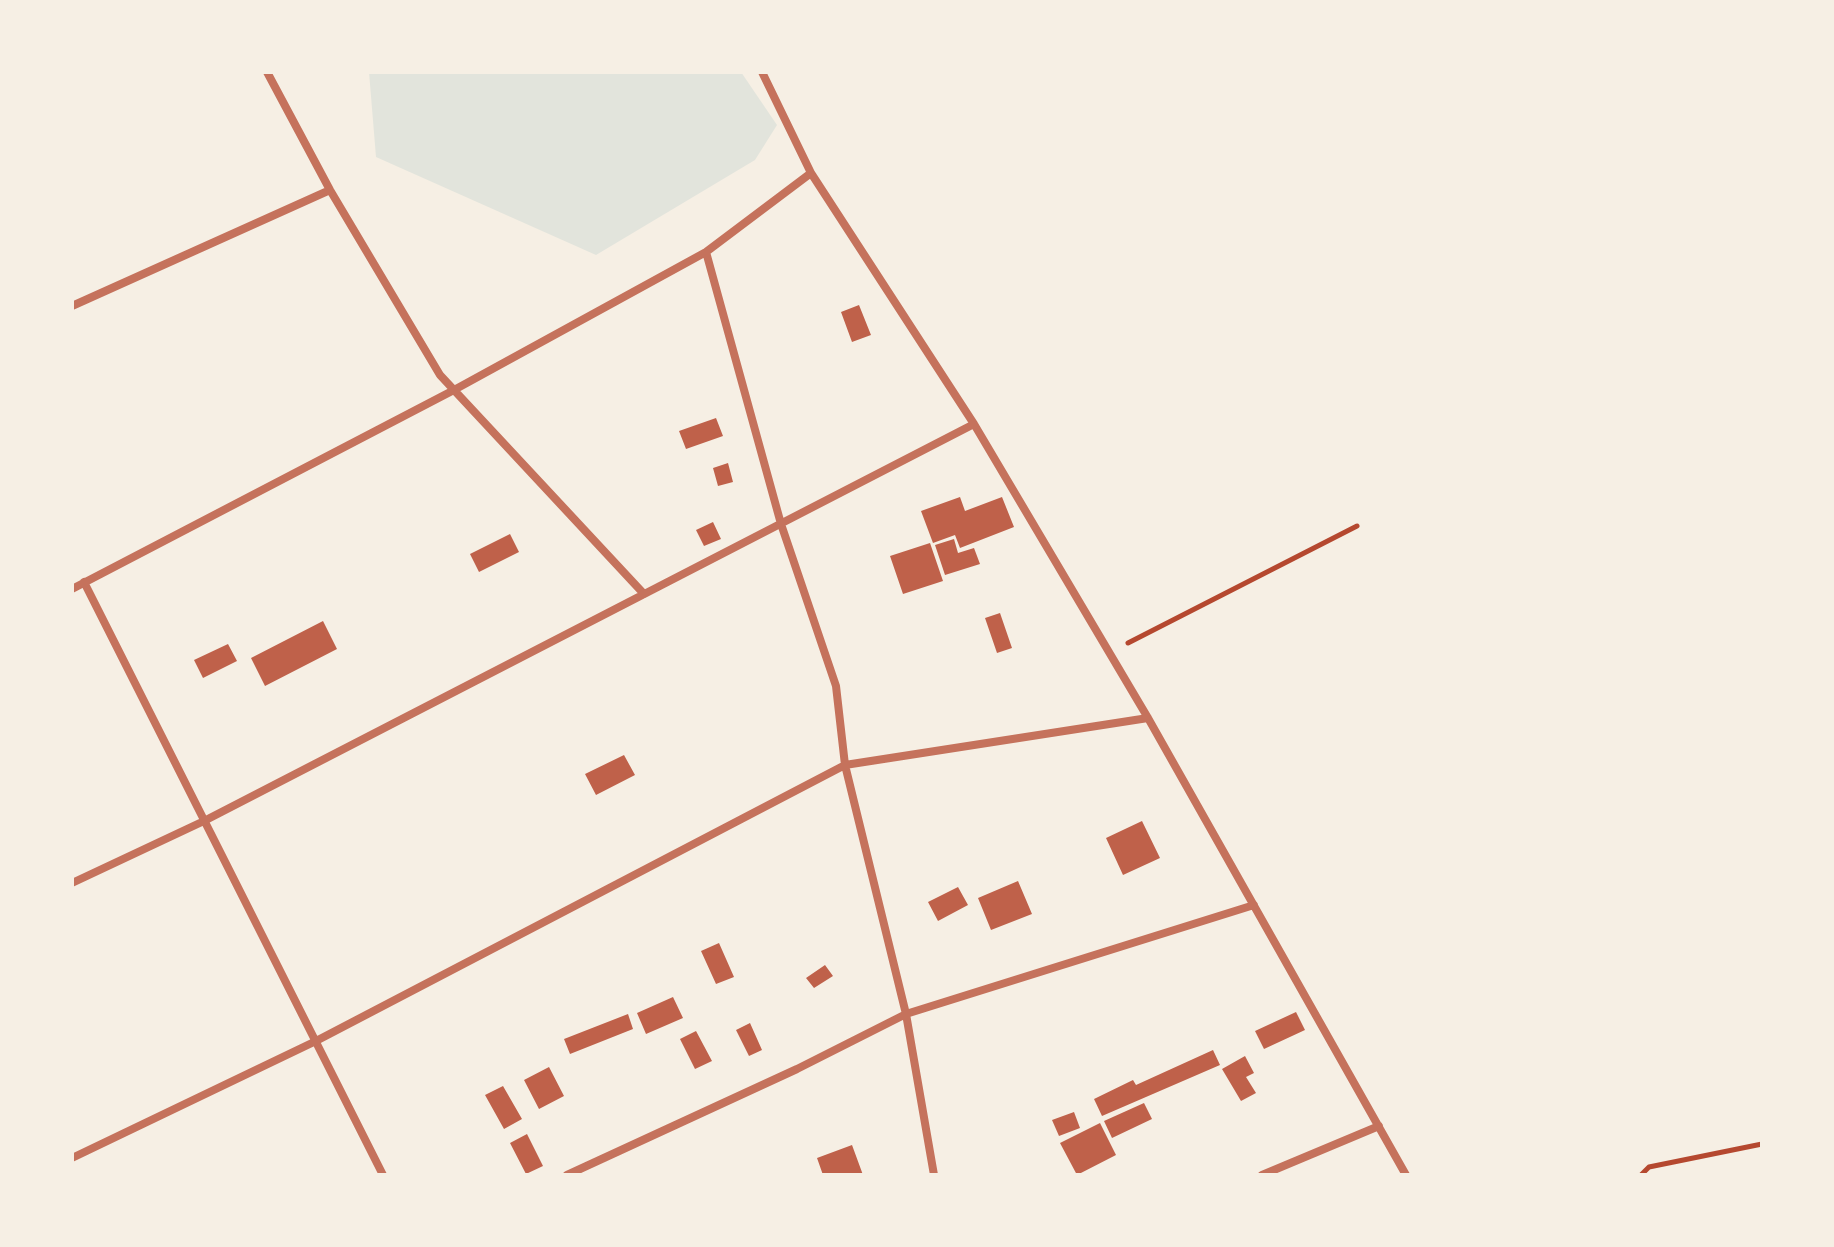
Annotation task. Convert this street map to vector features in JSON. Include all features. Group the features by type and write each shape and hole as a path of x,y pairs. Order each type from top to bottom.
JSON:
{"street":[{"path":"267,72 330,190 440,375 644,594"},
{"path":"762,72 811,173 974,424 1148,718 1406,1175"},
{"path":"72,589 454,390 706,252 811,173"},
{"path":"72,306 330,190"},
{"path":"706,252 781,524 836,686 845,765 906,1014 934,1175"},
{"path":"72,883 204,821 974,424"},
{"path":"84,582 383,1175"},
{"path":"72,1158 316,1041 845,765 1148,718"},
{"path":"567,1175 797,1069 906,1014 1254,905"},
{"path":"1262,1175 1379,1126"}],"path":[{"path":"1109,652 1357,526"},
{"path":"1641,1175 1649,1167 1762,1144"}],"shaded area":[{"path":"369,72 741,72 777,125 755,160 596,255 376,157"}],"building":[{"path":"859,305 871,335 852,342 841,312"},
{"path":"716,418 723,436 686,449 679,431"},
{"path":"728,463 733,482 718,486 713,468"},
{"path":"960,497 965,511 1002,497 1014,527 960,548 955,535 933,543 921,511"},
{"path":"713,522 721,539 704,546 696,530"},
{"path":"510,534 519,552 479,572 470,554"},
{"path":"954,539 958,553 974,548 980,564 945,575 935,545"},
{"path":"930,543 943,581 903,594 890,556"},
{"path":"1000,613 1012,648 997,653 985,618"},
{"path":"323,621 337,649 265,686 251,658"},
{"path":"228,644 237,661 203,678 194,660"},
{"path":"624,755 635,775 596,795 585,774"},
{"path":"1142,821 1160,858 1123,875 1106,838"},
{"path":"1018,881 1032,914 991,930 978,898"},
{"path":"958,887 968,905 938,921 928,902"},
{"path":"719,943 734,977 716,984 701,951"},
{"path":"825,965 833,976 814,988 806,978"},
{"path":"673,997 683,1018 646,1034 637,1013"},
{"path":"1296,1012 1305,1030 1264,1049 1255,1031"},
{"path":"628,1014 633,1029 570,1054 564,1039"},
{"path":"750,1023 762,1050 749,1056 736,1030"},
{"path":"696,1031 712,1061 695,1069 680,1039"},
{"path":"1213,1050 1220,1065 1102,1116 1094,1099 1133,1080 1136,1085"},
{"path":"1245,1056 1254,1073 1246,1077 1256,1093 1241,1101 1222,1069"},
{"path":"549,1067 564,1096 539,1109 524,1080"},
{"path":"503,1086 522,1119 504,1129 485,1095"},
{"path":"1144,1103 1152,1119 1112,1138 1104,1121"},
{"path":"1074,1112 1080,1128 1059,1136 1052,1120"},
{"path":"1100,1123 1116,1155 1077,1175 1060,1143"},
{"path":"527,1134 543,1166 526,1174 510,1143"},
{"path":"852,1145 863,1175 823,1175 817,1158"}]}
